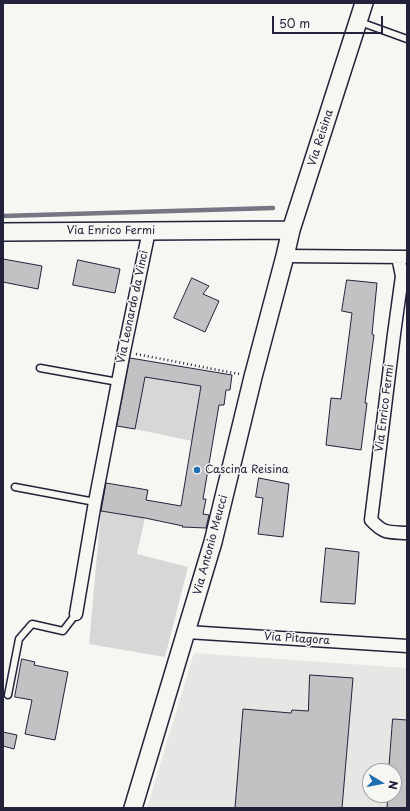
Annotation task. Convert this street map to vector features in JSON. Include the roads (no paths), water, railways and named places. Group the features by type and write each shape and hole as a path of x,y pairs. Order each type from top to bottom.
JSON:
{"street":[{"name":"Via Reisina","path":"285,256 291,230 364,3"},
{"name":"Via Enrico Fermi","path":"3,232 291,230"},
{"name":"Via Leonardo da Vinci","path":"76,614 95,502 149,231"},
{"name":"Via Enrico Fermi","path":"285,256 403,257 402,276 371,520 379,528 387,532 407,534"},
{"name":"Via Antonio Meucci","path":"133,808 213,542 253,377 285,256"},
{"name":"Via Pitagora","path":"187,632 407,646"}],"lane":[{"path":"358,21 407,39"},
{"path":"40,368 118,382"},
{"path":"15,487 95,502"},
{"name":"Via Leonardo da Vinci","path":"8,695 19,639 32,624 63,631 76,614"}],"waterway":[{"path":"3,216 273,208"}],"place":[{"name":"Cascina Reisina","path":"197,470"}]}
